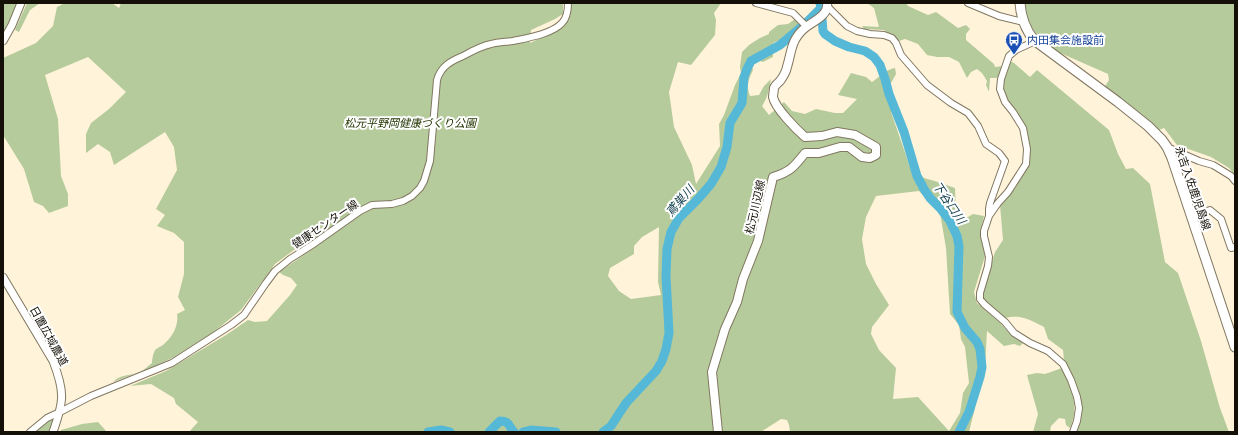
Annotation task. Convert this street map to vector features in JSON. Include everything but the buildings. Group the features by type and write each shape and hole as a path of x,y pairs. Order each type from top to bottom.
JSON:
{"main road":[{"name":"永吉入佐鹿児島線","path":"1020,3 1020,12 1023,22 1034,40 1112,97 1156,132 1167,147 1235,347"},
{"name":"松元川辺線","path":"718,432 712,372 725,329 737,302 743,279 758,241 773,177 785,174 805,153 819,153 849,147 862,156 870,158 876,155 876,147 856,135 837,132 822,136 805,137 785,116 773,97 774,87 781,79 787,68 793,43 804,24 818,19 827,7"}],"street":[{"path":"3,41 12,25 21,3"},
{"name":"健康センター線","path":"30,432 47,418 91,396 172,363 244,315 275,271 290,259 360,211 372,205 392,204 403,201 412,196 420,188 424,181 430,161 436,80 444,66 459,57 482,47 544,33 555,28 563,23 566,18 568,3"},
{"path":"756,3 793,13 804,24"},
{"path":"968,3 999,16 1023,22"},
{"path":"827,7 847,26 870,34 884,35 892,38 901,55 927,85 950,103 968,113 978,126 986,144 999,153 1005,161 990,203 989,216"},
{"path":"1034,40 1032,43 1016,50 1009,56 1001,79 1000,89 1005,102 1014,112 1023,128 1027,149 1026,164 1008,192 989,216 984,230 989,262 980,293 980,299 1005,322 1014,333 1030,343 1048,351 1063,364 1071,380 1079,408 1077,421 1073,432"},
{"path":"1167,147 1199,162 1213,165 1231,176 1235,181"},
{"path":"1191,216 1210,210 1221,219 1231,248 1235,246"},
{"name":"日置広域農道","path":"3,278 53,361 62,385 60,412 53,432"}],"green space":[{"path":"3,3 17,3 11,20 3,34"},
{"path":"27,3 40,3 30,10 19,32 15,30"},
{"name":"松元平野岡健康づくり公園","path":"65,3 112,3 119,8 121,3 563,3 563,14 531,30 530,43 563,27 569,19 572,3 721,3 714,13 716,20 715,35 691,65 678,62 669,92 674,127 692,165 696,184 720,146 719,124 741,73 740,67 742,52 749,45 769,34 769,32 778,25 788,24 795,19 799,25 780,40 773,43 773,57 763,62 749,57 753,70 748,83 750,96 759,95 764,86 771,79 767,96 762,106 769,115 784,102 792,111 805,114 816,109 843,113 857,99 838,95 851,73 866,77 872,82 886,72 895,68 896,74 891,83 891,112 911,170 924,178 955,188 956,214 963,220 973,214 984,216 980,234 985,256 974,292 977,303 1011,335 1023,343 1020,346 1014,344 1004,346 987,331 985,367 969,432 790,432 787,420 781,419 761,432 189,432 198,422 176,404 174,398 151,384 130,386 166,371 248,320 255,322 267,321 297,285 291,278 279,272 320,244 314,235 275,264 241,310 215,331 174,357 141,372 152,363 155,350 163,345 172,335 177,323 177,314 185,310 178,297 184,274 184,242 174,233 157,226 165,215 156,209 177,170 174,147 165,132 114,165 110,152 98,144 86,153 86,134 91,123 109,109 126,92 88,57 45,75 58,119 61,176 68,194 68,206 49,213 43,206 34,202 24,169 3,135 3,58 36,43 53,26 57,7","holes":["919,191 940,213 946,248 950,314 959,325 961,339 965,347 969,383 963,393 960,413 949,431 918,397 893,399 896,368 879,350 871,334 872,327 889,305 866,264 862,239 866,217 876,196","659,227 658,282 661,295 631,299 619,291 608,276 610,268 634,254 634,246 642,237"]},
{"path":"867,3 906,3 908,6 928,15 936,12 958,28 966,25 970,29 966,34 966,40 994,64 995,67 1003,66 1000,76 990,78 989,92 986,85 987,81 982,73 977,69 971,72 967,78 959,62 949,57 927,55 918,44 905,39 899,41 884,30 864,29 862,26 879,27 874,8"},
{"path":"1025,3 1235,3 1235,175 1229,168 1211,157 1177,145 1164,128 1159,130 1104,88 1109,80 1108,74 1058,52 1053,53 1034,30 1028,18"},
{"path":"1009,61 1014,63 1030,77 1037,70 1109,130 1118,154 1126,169 1133,168 1150,184 1165,262 1178,273 1201,341 1220,408 1229,432 1076,432 1080,422 1082,406 1064,361 1063,350 1048,339 1044,327 1021,317 1005,318 986,302 983,296 983,290 995,252 1003,240 1000,205 1029,158 1028,136 1024,125 1015,110 1006,101 1002,88 1003,79"},
{"path":"1062,368 1071,391 1074,405 1073,420 1070,428 1066,425 1065,419 1059,418 1051,426 1050,432 1033,432 1038,414 1027,375 1037,373 1045,374"},
{"path":"134,374 113,382 116,379"},
{"path":"54,419 49,432 35,432 47,422"},
{"path":"98,422 107,432 60,432 61,430 82,424"}],"waterway":[{"name":"鳶巣川","path":"603,432 611,426 626,403 656,371 662,361 669,333 666,276 667,249 671,232 679,218 711,184 721,167 727,147 730,123 742,103 744,77 751,61 780,45 805,24 821,8 820,3"},
{"name":"下谷口川","path":"822,19 823,31 825,34 835,41 849,47 865,51 874,57 880,65 889,94 904,132 917,176 930,198 950,221 957,236 959,246 957,312 965,328 977,342 980,349 982,367 969,412 959,432"},
{"name":"鳶巣川","path":"489,432 500,421 507,423 514,432"},
{"name":"鳶巣川","path":"428,432 441,430 450,432"},
{"name":"鳶巣川","path":"523,432 531,430 556,432"}],"place":[{"name":"内田集会施設前","path":"1014,55"}]}
